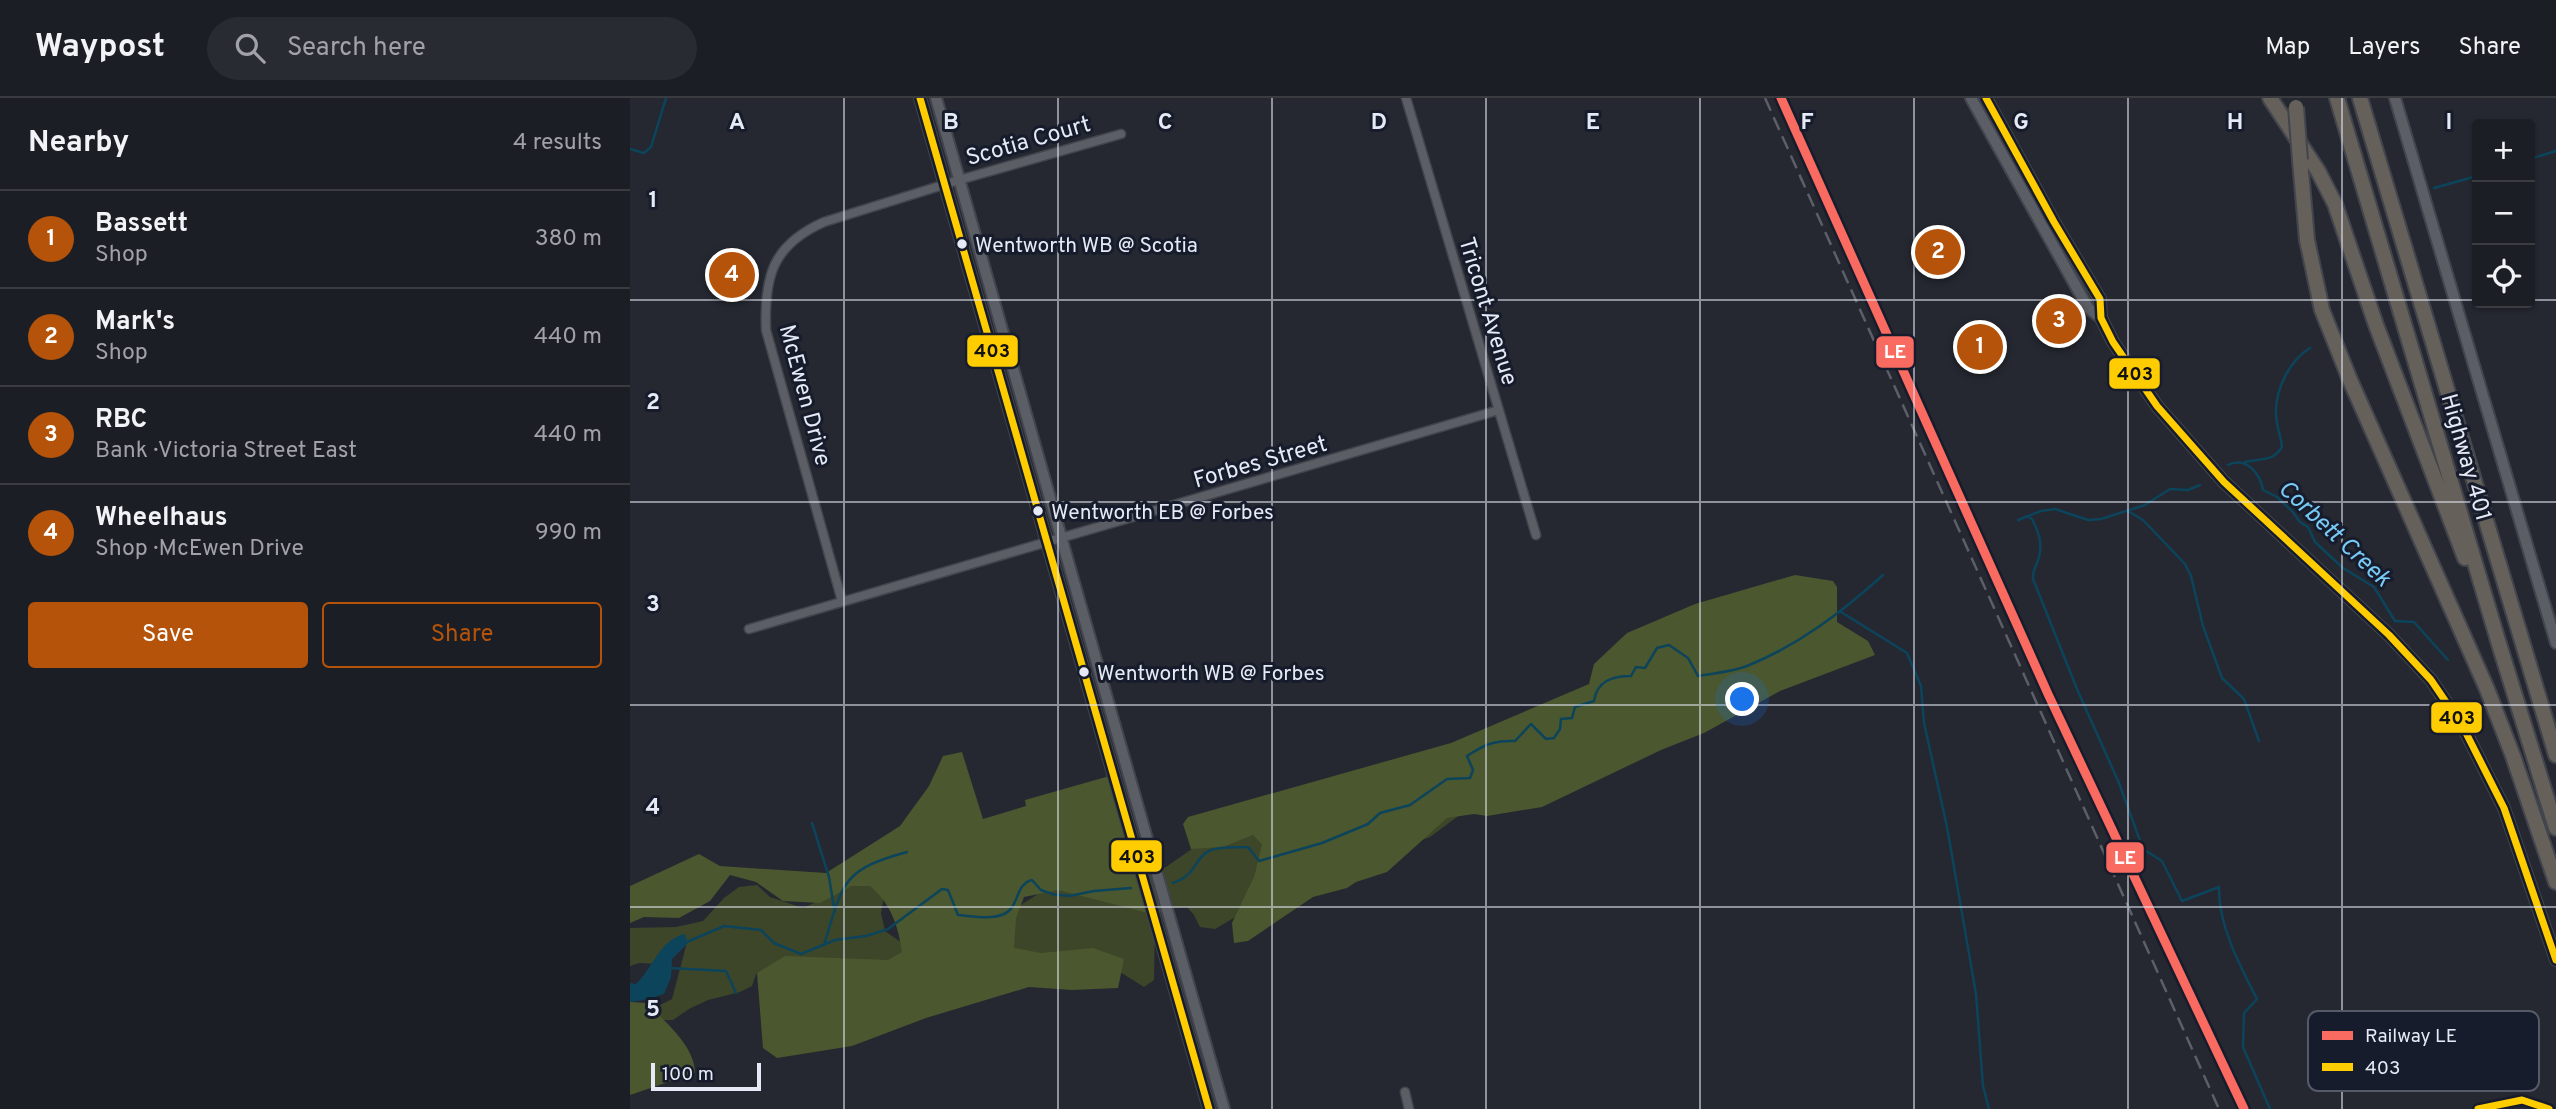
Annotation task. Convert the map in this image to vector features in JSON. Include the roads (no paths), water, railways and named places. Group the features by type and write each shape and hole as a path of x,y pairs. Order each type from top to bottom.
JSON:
{"highway":[{"path":"2270,98 2319,171 2335,204 2376,325 2498,644"},
{"name":"Highway 401","path":"2337,98 2498,644 2556,828"},
{"name":"Highway 401","path":"2360,98 2556,755"},
{"path":"2368,98 2409,258"},
{"path":"2296,102 2307,240 2322,310 2350,380 2487,690 2513,755 2556,882"}],"main road":[{"path":"920,98 1209,1109"},
{"path":"936,98 1224,1109"},
{"path":"1971,98 2088,308 2101,318"},
{"path":"1986,98 2100,299 2101,318 2140,383 2224,482 2389,635 2431,680 2463,727 2495,788 2531,882 2556,960"},
{"path":"2395,98 2556,643"}],"street":[{"name":"Tricont Avenue","path":"1406,98 1536,535"},
{"name":"Scotia Court","path":"946,184 1121,134"},
{"name":"McEwen Drive","path":"842,601 766,330 765,300 770,275 775,262 790,242 808,229 946,184"},
{"name":"Forbes Street","path":"749,629 1499,410"},
{"path":"1405,1092 1409,1109"}],"water":[{"path":"685,934 688,943 672,959 671,977 664,994 630,1002 630,983 636,984 663,948 676,937"}],"waterway":[{"path":"630,149 644,153 651,147 666,98"},
{"path":"2535,157 2556,151"},
{"path":"2434,188 2472,177"},
{"path":"2245,462 2275,455 2282,447 2276,418 2278,395 2290,368 2310,348"},
{"name":"Corbett Creek","path":"2228,465 2241,463 2251,468 2259,478 2263,490 2277,497 2292,511 2300,522 2308,527 2315,542 2343,568 2374,587 2395,621 2414,622 2448,660"},
{"name":"Corbett Creek","path":"2018,520 2055,509 2088,520 2101,519 2145,505 2170,489 2188,490 2200,485"},
{"path":"2128,511 2143,520 2185,564 2222,678 2244,699 2259,741"},
{"path":"2026,516 2032,519 2040,542 2033,579 2077,689 2119,783 2143,849 2162,861 2182,901 2219,887 2226,930 2257,999 2244,1013 2243,1047 2270,1109"},
{"name":"Corbett Creek","path":"1173,883 1187,876 1200,858 1213,849 1248,847 1259,861 1322,843 1368,824 1380,813 1410,805 1447,779 1470,778 1473,770 1467,756 1490,744 1515,741 1531,724 1546,739 1554,738 1560,729 1561,719 1572,718 1575,707 1594,701 1598,689 1606,681 1631,676 1636,667 1645,668 1657,648 1669,645 1688,658 1698,676 1729,671 1766,658 1819,626 1883,575"},
{"path":"1841,612 1907,653 1921,686 1924,723 1947,827 1976,994 1983,1086 1989,1109"},
{"path":"812,823 829,877 834,908"},
{"path":"824,945 841,893 848,882 869,865 907,852"},
{"name":"Corbett Creek","path":"687,942 724,926 761,930 774,943 801,954 835,940 866,936 888,929 942,889 948,890 958,915 987,917 999,916 1009,911 1023,886 1032,880 1041,890 1069,896 1131,888"},
{"path":"670,968 726,971 736,993"}],"railway":[{"path":"1765,98 2219,1109"}],"rail line":[{"name":"LE","path":"1781,98 2048,694 2244,1109"}],"place":[{"name":"Wentworth WB @ Scotia","path":"962,244"},
{"name":"Mark's","path":"1938,252"},
{"name":"Wheelhaus","path":"732,275"},
{"name":"RBC","path":"2059,321"},
{"name":"Bassett","path":"1980,347"},
{"name":"Wentworth EB @ Forbes","path":"1038,511"},
{"name":"Wentworth WB @ Forbes","path":"1084,672"}]}
